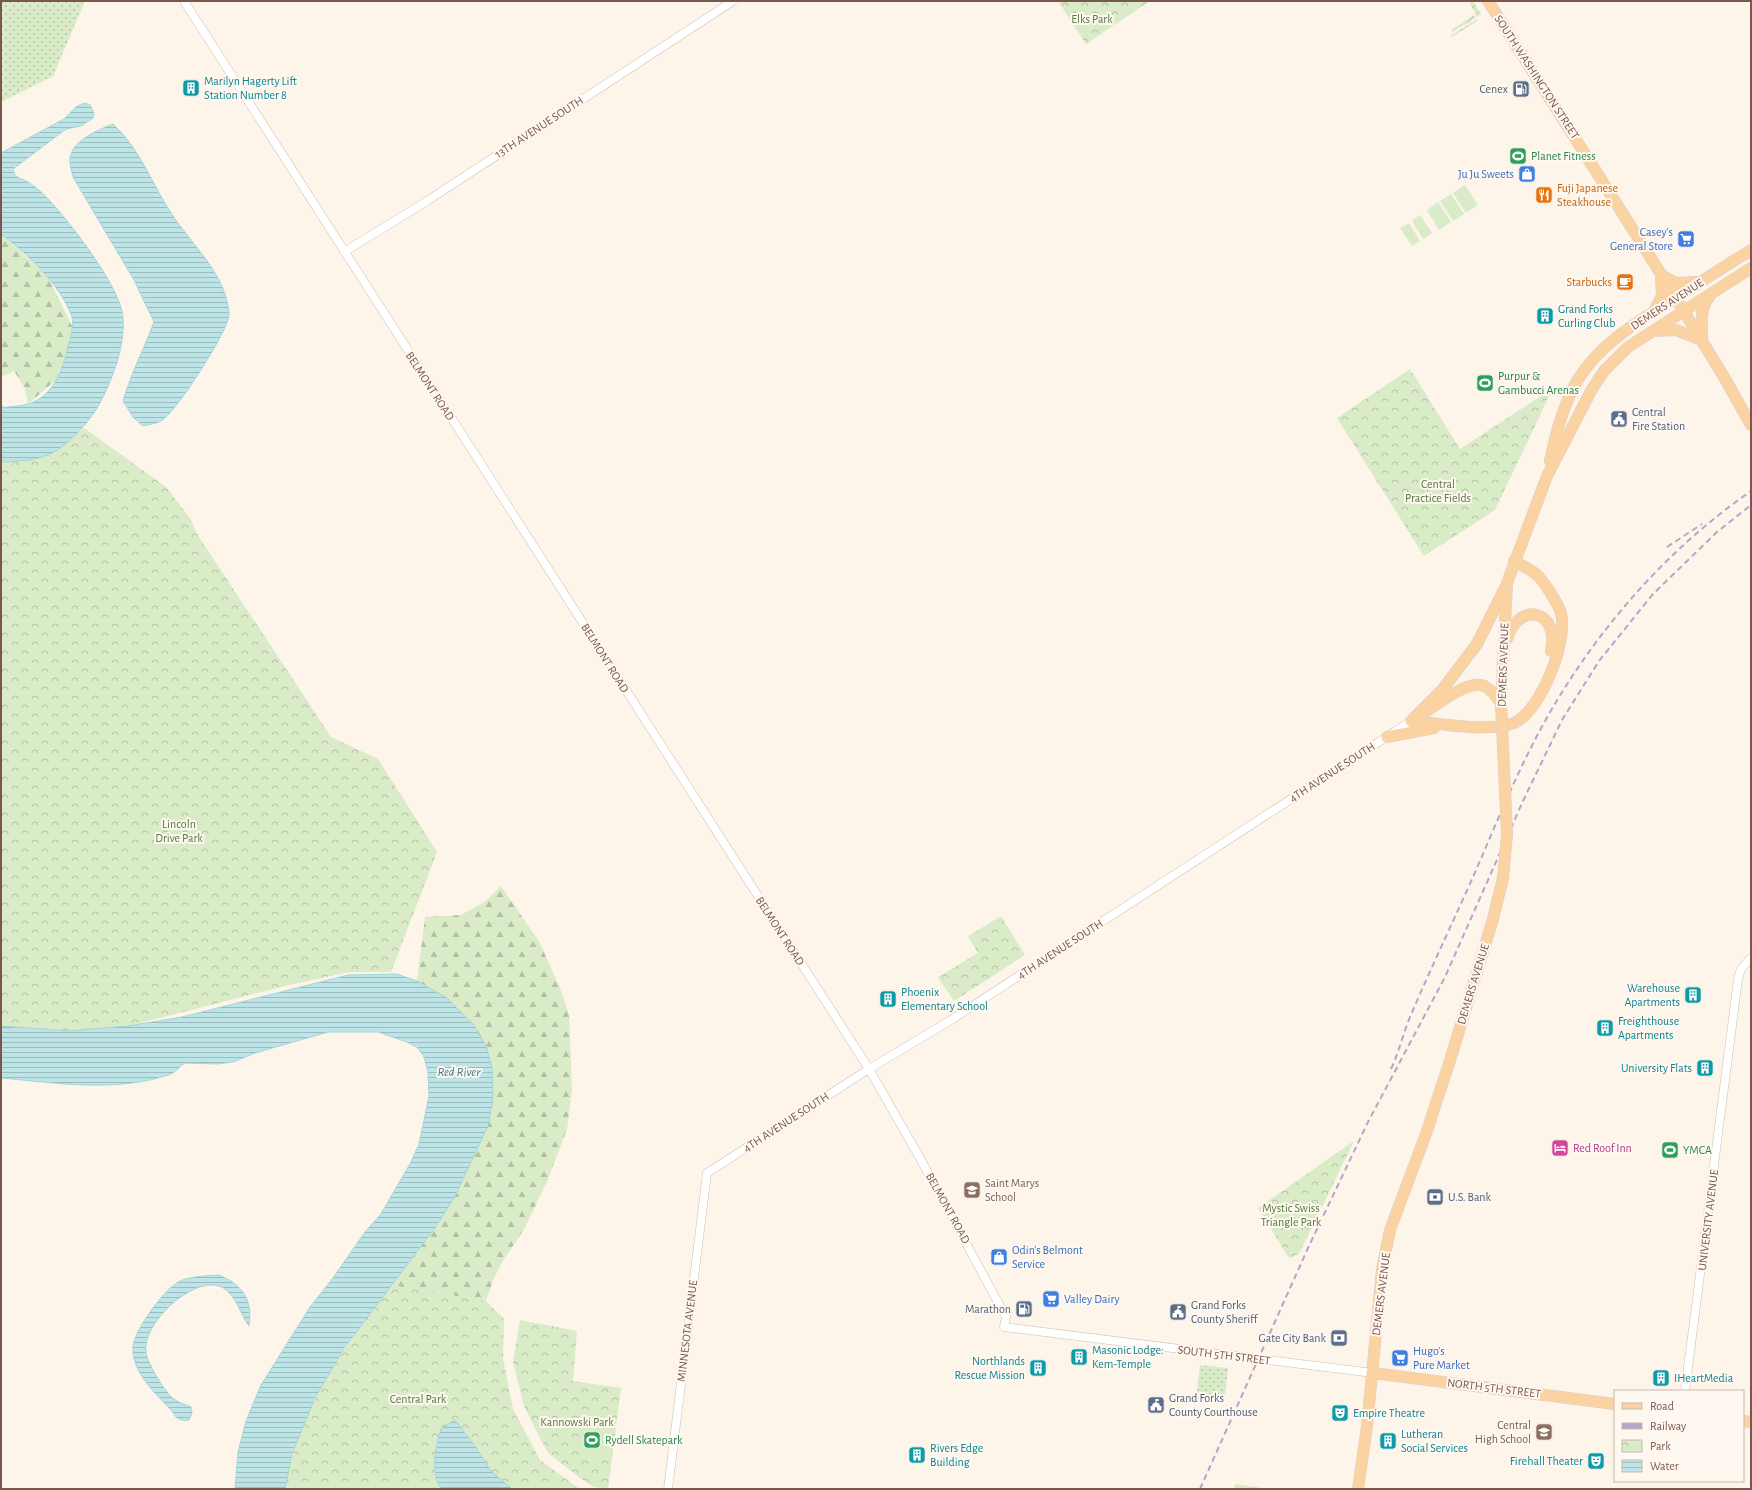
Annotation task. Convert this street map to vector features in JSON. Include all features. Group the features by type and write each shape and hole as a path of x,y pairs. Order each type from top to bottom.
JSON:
{"main road":[{"name":"SOUTH WASHINGTON STREET","path":"1488,1 1676,298 1751,425"},
{"name":"DEMERS AVENUE","path":"1547,476 1555,435 1567,401 1578,380 1605,347 1620,334 1751,250"},
{"name":"DEMERS AVENUE","path":"1358,1489 1373,1373 1382,1270 1390,1230 1426,1134 1452,1054 1493,919 1503,878 1507,834 1501,703 1507,582 1547,476 1597,381 1615,358 1652,332 1751,268"},
{"path":"1661,274 1676,283 1692,284 1704,280"},
{"path":"1654,312 1662,295 1661,274"},
{"path":"1652,332 1676,330 1702,340 1703,304 1711,294"},
{"name":"SOUTH WASHINGTON STREET","path":"1724,377 1751,412"},
{"path":"1567,401 1582,409"},
{"path":"1411,721 1489,728 1514,723 1526,715 1534,706 1545,684 1560,646 1562,629 1560,609 1538,576 1514,561"},
{"path":"1411,721 1442,690 1477,644 1507,582"},
{"path":"1504,649 1508,633 1520,618 1531,614 1539,615 1546,620 1552,629 1554,640 1545,684"},
{"path":"1411,721 1464,688 1476,684 1485,686 1501,703"},
{"path":"1387,737 1435,728 1461,725"},
{"name":"NORTH 5TH STREET","path":"1373,1373 1614,1404"}],"street":[{"name":"BELMONT ROAD","path":"184,1 869,1069 921,1160 1006,1317 1004,1327"},
{"name":"13TH AVENUE SOUTH","path":"344,252 427,201 733,1"},
{"name":"4TH AVENUE SOUTH","path":"707,1173 869,1069 951,1020 1411,721"},
{"name":"UNIVERSITY AVENUE","path":"1685,1390 1738,979 1741,969 1751,958"},
{"name":"MINNESOTA AVENUE","path":"668,1489 707,1173"},
{"name":"SOUTH 5TH STREET","path":"1004,1327 1373,1373"}],"green space":[{"path":"1,1 85,1 53,76 1,102"},
{"name":"Elks Park","path":"1058,1 1150,1 1086,44"},
{"path":"1473,1 1481,14 1477,17 1469,2"},
{"path":"1474,15 1475,18 1453,32 1451,30"},
{"path":"1477,19 1477,21 1452,37 1450,36"},
{"path":"1465,185 1478,205 1466,213 1453,193"},
{"path":"1451,194 1464,214 1453,221 1440,201"},
{"path":"1438,202 1451,222 1439,230 1427,210"},
{"path":"1420,215 1432,233 1423,239 1412,221"},
{"path":"1409,223 1420,241 1412,246 1400,228"},
{"path":"1,234 48,277 72,326 69,344 56,380 28,404 25,388 14,371 1,377"},
{"name":"Central Practice Fields","path":"1410,369 1460,449 1553,388 1495,510 1424,556 1337,418"},
{"name":"Lincoln Drive Park","path":"84,428 166,487 190,518 197,534 331,737 378,759 437,852 391,972 349,972 289,985 128,1026 69,1031 1,1026 1,462 29,460 52,453"},
{"path":"501,886 540,943 561,991 569,1015 572,1089 567,1129 546,1184 523,1231 504,1259 494,1278 486,1301 390,1285 437,1225 455,1196 488,1126 447,998 417,981 425,917 461,915 486,901"},
{"path":"1001,916 1025,955 954,1001 938,977 978,953 968,936"},
{"name":"Mystic Swiss Triangle Park","path":"1354,1141 1299,1254 1289,1258 1258,1208"},
{"name":"Central Park","path":"390,1285 486,1301 504,1319 503,1359 513,1409 540,1460 582,1489 285,1489 286,1477 307,1416 331,1370"},
{"name":"Kannowski Park","path":"520,1320 577,1331 573,1381 621,1388 608,1489 594,1487 580,1478 548,1453 540,1438 524,1406 513,1362"},
{"path":"1200,1365 1228,1368 1224,1404 1196,1401"},
{"name":"Rydell Skatepark","path":"582,1428 605,1430 601,1469 578,1450"},
{"path":"1235,1484 1263,1488 1263,1489 1235,1489"}],"water":[{"path":"85,103 90,105 94,113 93,118 81,126 66,129 13,169 18,178 38,189 69,223 93,256 114,290 123,317 122,339 118,360 97,408 86,423 66,444 52,453 40,458 1,462 1,407 19,406 30,403 39,399 53,386 62,368 70,340 72,332 72,317 67,305 52,282 22,251 1,234 1,153 64,119 77,106"},
{"path":"113,124 131,144 171,213 207,260 215,273 227,300 229,314 227,323 212,353 178,403 161,421 143,426 133,417 123,401 154,322 134,280 73,177 70,164 71,155 74,148 79,143 92,133"},
{"name":"Red River","path":"397,974 417,981 447,998 473,1024 486,1046 492,1068 493,1099 488,1126 455,1196 437,1225 345,1347 315,1398 292,1454 285,1489 235,1489 238,1452 246,1421 261,1385 310,1307 333,1278 365,1232 381,1214 411,1162 419,1144 429,1096 428,1072 424,1057 418,1048 407,1042 378,1032 328,1032 255,1053 233,1062 217,1064 185,1063 171,1074 150,1080 108,1085 65,1084 1,1078 1,1026 69,1031 128,1026 182,1017 348,975"},
{"path":"219,1275 234,1284 244,1294 248,1301 250,1317 249,1326 237,1303 225,1289 219,1286 208,1285 195,1289 182,1296 170,1306 151,1329 147,1342 147,1358 162,1385 170,1396 191,1407 192,1413 189,1420 181,1420 175,1416 140,1374 133,1356 133,1347 144,1320 159,1300 174,1285 189,1278"},
{"path":"455,1420 473,1443 491,1471 512,1489 442,1489 438,1483 435,1468 437,1443 441,1429"}],"railway":[{"path":"1391,1069 1410,1017 1513,786 1539,732 1559,697 1605,630 1631,599 1688,541 1751,491"},
{"path":"1200,1489 1308,1248 1368,1122 1445,977 1523,801 1562,720 1599,661 1653,594 1717,532 1751,505"},
{"path":"1667,547 1702,524"}],"place":[{"name":"Marilyn Hagerty Lift Station Number 8","path":"191,88"},
{"name":"Cenex","path":"1521,89"},
{"name":"Planet Fitness","path":"1518,156"},
{"name":"Ju Ju Sweets","path":"1527,174"},
{"name":"Fuji Japanese Steakhouse","path":"1544,195"},
{"name":"Casey's General Store","path":"1686,239"},
{"name":"Starbucks","path":"1625,282"},
{"name":"Grand Forks Curling Club","path":"1545,316"},
{"name":"Purpur & Gambucci Arenas","path":"1485,383"},
{"name":"Central Fire Station","path":"1619,419"},
{"name":"Warehouse Apartments","path":"1693,995"},
{"name":"Phoenix Elementary School","path":"888,999"},
{"name":"Freighthouse Apartments","path":"1605,1028"},
{"name":"University Flats","path":"1705,1068"},
{"name":"Red Roof Inn","path":"1560,1148"},
{"name":"YMCA","path":"1670,1150"},
{"name":"Saint Marys School","path":"972,1190"},
{"name":"U.S. Bank","path":"1435,1197"},
{"name":"Odin's Belmont Service","path":"999,1257"},
{"name":"Valley Dairy","path":"1051,1299"},
{"name":"Marathon","path":"1024,1309"},
{"name":"Grand Forks County Sheriff","path":"1178,1312"},
{"name":"Gate City Bank","path":"1339,1338"},
{"name":"Masonic Lodge: Kem-Temple","path":"1079,1357"},
{"name":"Hugo’s Pure Market","path":"1400,1358"},
{"name":"Northlands Rescue Mission","path":"1038,1368"},
{"name":"IHeartMedia","path":"1661,1378"},
{"name":"Grand Forks County Courthouse","path":"1156,1405"},
{"name":"Empire Theatre","path":"1340,1413"},
{"name":"Central High School","path":"1544,1432"},
{"name":"Rydell Skatepark","path":"592,1440"},
{"name":"Lutheran Social Services","path":"1388,1441"},
{"name":"Rivers Edge Building","path":"917,1455"},
{"name":"Firehall Theater","path":"1596,1461"}]}
